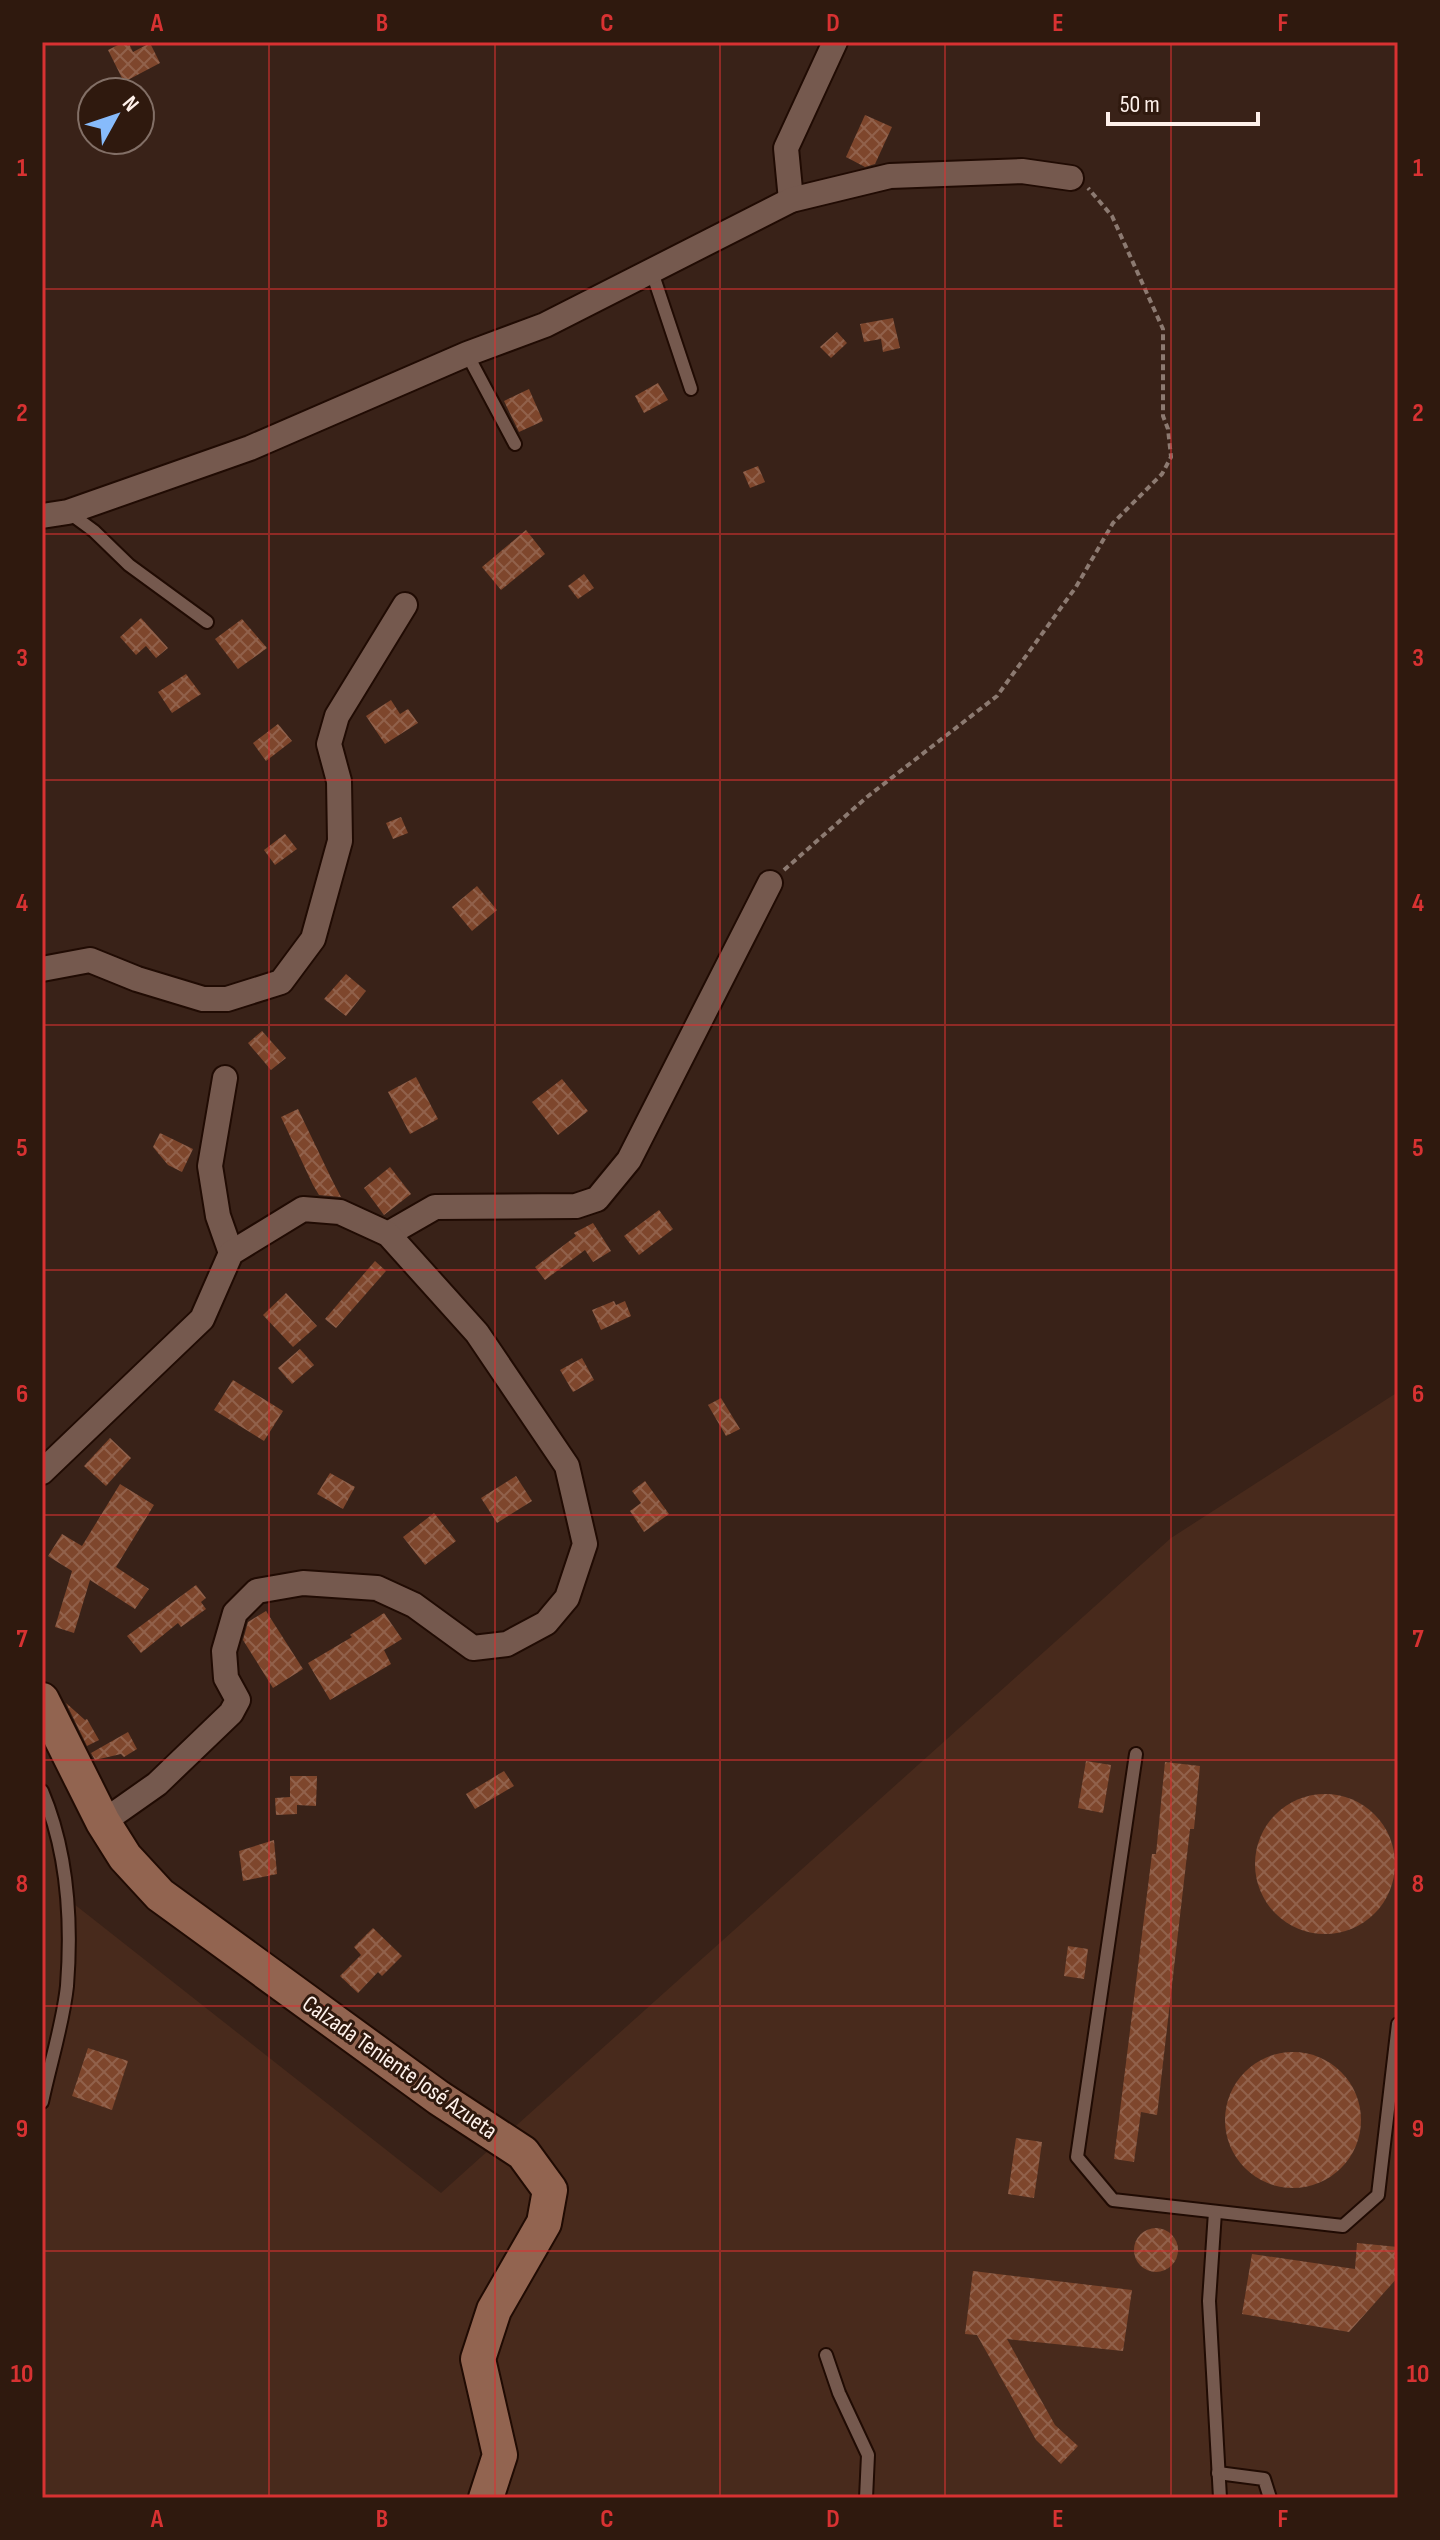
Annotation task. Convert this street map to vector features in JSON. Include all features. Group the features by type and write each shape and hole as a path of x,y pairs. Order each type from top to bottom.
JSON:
{"main road":[{"name":"Calzada Teniente José Azueta","path":"42,1700 103,1822 125,1857 160,1895 439,2098 523,2153 550,2190 544,2223 494,2310 478,2359 500,2455 486,2498"}],"street":[{"path":"791,200 786,148 835,42"},
{"path":"42,516 68,512 250,448 467,354 545,325 791,200 890,176 1022,171 1071,178"},
{"path":"42,969 90,960 137,979 203,999 227,999 281,982 313,939 340,841 339,781 329,744 337,716 405,605"},
{"path":"388,1234 435,1207 576,1206 597,1199 629,1160 770,883"},
{"path":"225,1078 210,1166 218,1216 231,1253"},
{"path":"42,1472 202,1319 231,1253 303,1209 340,1212 388,1234 477,1333 567,1466 585,1544 567,1598 546,1623 507,1644 473,1648 414,1605 377,1588 303,1583 257,1591 235,1613 224,1651 226,1678 238,1700 231,1713 157,1784 103,1822"}],"lane":[{"path":"651,269 691,389"},
{"path":"467,354 515,444"},
{"path":"68,512 94,531 129,565 207,622"},
{"path":"1136,1754 1077,2157 1113,2200 1343,2226 1378,2195 1398,2024"},
{"path":"42,1791 67,1879 67,1988 42,2102"},
{"path":"1215,2212 1209,2301 1220,2498"},
{"path":"826,2355 839,2393 868,2455 866,2498"},
{"path":"1218,2473 1264,2479 1270,2498"}],"path":[{"path":"770,883 867,797 997,696 1076,587 1113,523 1162,474 1171,457 1168,429 1163,416 1163,329 1112,216 1092,190 1071,178"}],"shaded area":[{"path":"1398,1392 1398,2498 42,2498 42,1778 63,1846 74,1904 441,2193 1171,1538"}],"building":[{"path":"128,42 133,52 150,43 160,63 135,76 121,76 108,50"},
{"path":"865,115 892,127 875,164 865,167 846,157"},
{"path":"893,318 900,348 883,352 881,339 864,342 860,324"},
{"path":"837,332 847,343 831,358 820,347"},
{"path":"658,383 668,400 644,413 635,396"},
{"path":"529,389 543,421 519,432 504,401"},
{"path":"758,466 765,482 750,488 743,472"},
{"path":"526,530 545,554 501,590 482,567"},
{"path":"584,574 594,588 578,599 568,586"},
{"path":"141,618 168,648 156,658 146,646 136,655 120,637"},
{"path":"242,619 267,648 238,669 215,639"},
{"path":"186,674 201,694 172,713 158,692"},
{"path":"391,700 400,714 408,709 418,723 385,744 366,716"},
{"path":"278,724 292,741 266,761 253,743"},
{"path":"401,817 408,833 393,839 386,823"},
{"path":"285,834 297,849 275,865 264,850"},
{"path":"477,886 497,910 472,931 452,907"},
{"path":"346,974 366,991 346,1016 324,999"},
{"path":"262,1031 286,1058 271,1070 248,1043"},
{"path":"416,1077 438,1119 410,1134 388,1092"},
{"path":"562,1079 588,1111 558,1135 532,1102"},
{"path":"298,1109 341,1197 319,1195 313,1185 281,1117"},
{"path":"160,1133 193,1149 182,1172 168,1165 153,1147"},
{"path":"390,1167 411,1194 384,1215 364,1188"},
{"path":"659,1210 673,1229 639,1255 624,1236"},
{"path":"593,1223 611,1251 593,1262 585,1250 545,1280 535,1267 576,1236 574,1233"},
{"path":"375,1261 386,1271 336,1328 325,1319"},
{"path":"286,1293 317,1326 293,1347 263,1315"},
{"path":"614,1301 616,1305 625,1301 631,1316 601,1330 592,1310"},
{"path":"300,1349 314,1365 292,1384 278,1368"},
{"path":"582,1358 594,1380 573,1392 560,1370"},
{"path":"233,1380 283,1411 264,1441 214,1410"},
{"path":"721,1398 740,1429 726,1436 708,1405"},
{"path":"110,1438 131,1458 106,1486 84,1466"},
{"path":"330,1473 355,1487 343,1509 317,1494"},
{"path":"516,1476 532,1501 497,1523 481,1498"},
{"path":"645,1481 669,1514 644,1532 630,1511 641,1503 632,1491"},
{"path":"120,1484 154,1505 116,1567 149,1589 135,1609 90,1580 74,1633 55,1627 72,1571 48,1556 62,1534 82,1546"},
{"path":"434,1513 456,1541 425,1565 403,1537"},
{"path":"196,1585 206,1598 201,1602 206,1609 181,1627 178,1623 141,1653 127,1636"},
{"path":"266,1611 303,1669 273,1688 243,1640 248,1622"},
{"path":"384,1613 402,1639 384,1650 391,1664 330,1700 308,1663 352,1637 350,1635"},
{"path":"66,1703 87,1719 99,1740 87,1746"},
{"path":"128,1732 137,1749 124,1757 121,1754 95,1760 91,1753"},
{"path":"1086,1761 1111,1765 1103,1813 1078,1808"},
{"path":"1165,1762 1200,1766 1157,2115 1141,2112 1134,2162 1114,2159 1152,1854 1156,1854"},
{"path":"504,1771 514,1786 475,1809 466,1794"},
{"path":"290,1776 317,1776 316,1806 297,1805 297,1814 276,1815 275,1798 290,1797"},
{"path":"1325,1794 1352,1799 1375,1814 1390,1837 1395,1864 1390,1891 1375,1914 1352,1929 1325,1934 1298,1929 1275,1914 1260,1891 1255,1864 1260,1837 1275,1814 1298,1799"},
{"path":"274,1840 277,1874 243,1881 239,1851"},
{"path":"373,1928 402,1956 382,1976 378,1972 358,1993 340,1976 361,1955 354,1947"},
{"path":"1068,1946 1088,1949 1084,1979 1064,1976"},
{"path":"88,2048 128,2061 112,2110 72,2096"},
{"path":"1293,2052 1319,2058 1341,2072 1355,2094 1361,2120 1355,2146 1341,2168 1319,2182 1293,2188 1267,2182 1245,2168 1231,2146 1225,2120 1231,2094 1245,2072 1267,2058"},
{"path":"1016,2138 1042,2142 1034,2198 1008,2194"},
{"path":"1156,2228 1171,2235 1178,2250 1171,2265 1156,2272 1141,2265 1134,2250 1141,2235"},
{"path":"1357,2243 1398,2247 1398,2277 1349,2332 1242,2314 1252,2254 1355,2269"},
{"path":"973,2271 1132,2290 1123,2351 1007,2339 1055,2425 1078,2446 1061,2464 1036,2440 977,2335 965,2334"}]}
